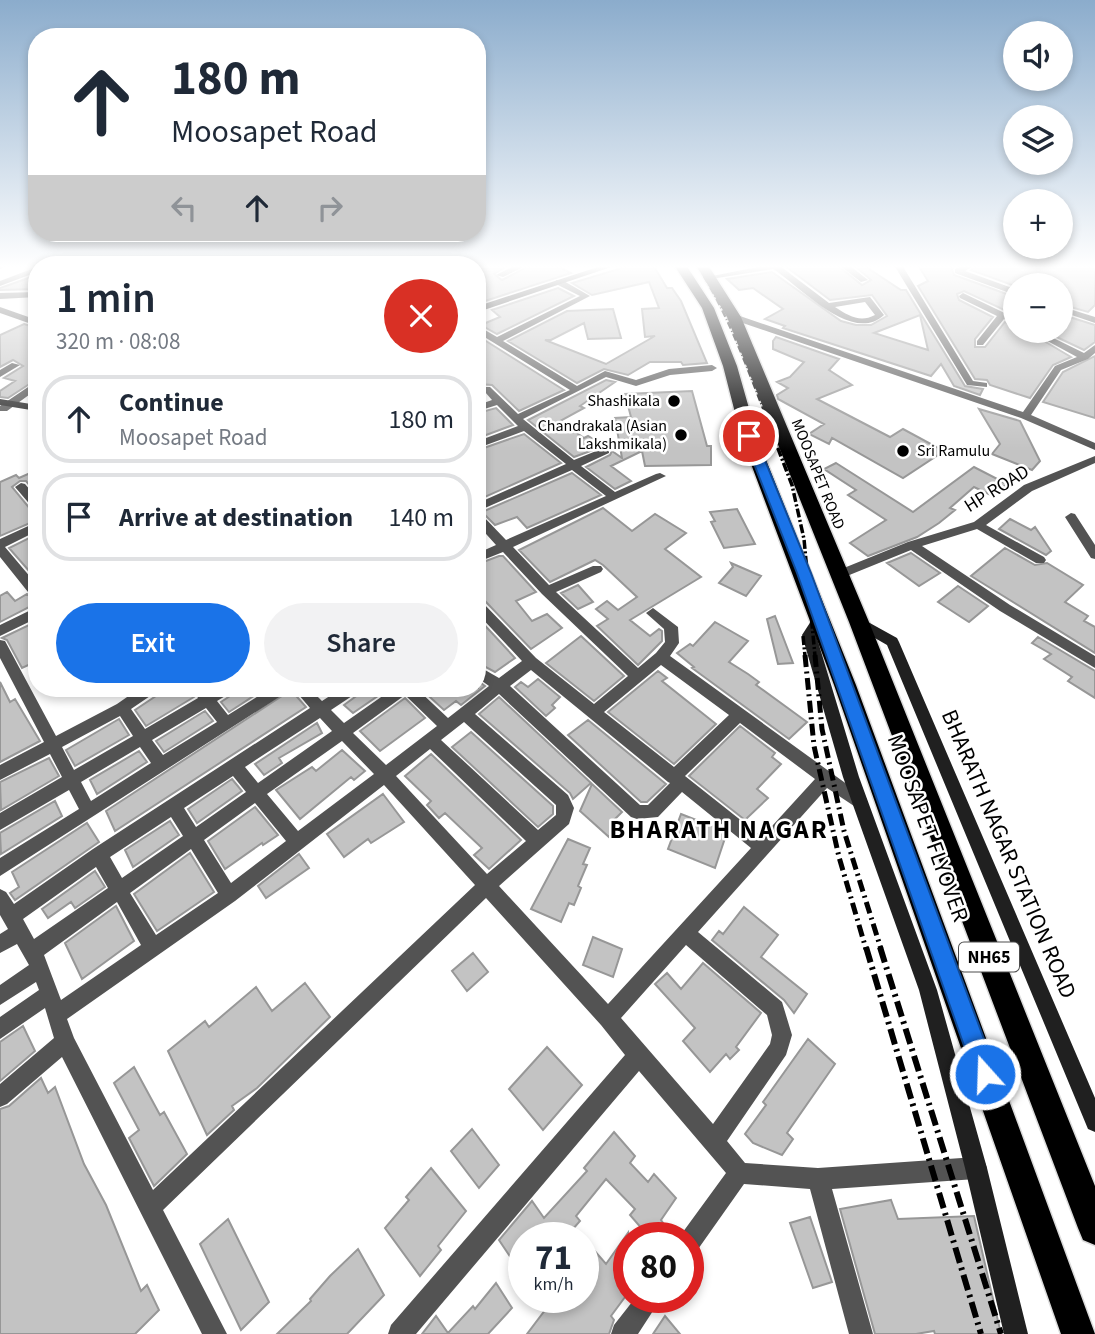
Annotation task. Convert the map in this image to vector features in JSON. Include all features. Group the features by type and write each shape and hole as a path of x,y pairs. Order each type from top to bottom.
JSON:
{"highway":[{"name":"NH65","path":"715,327 730,366 750,440 820,618"},
{"name":"MOOSAPET ROAD","path":"738,327 859,622"},
{"name":"MOOSAPET FLYOVER","path":"820,618 1079,1334"},
{"name":"MOOSAPET FLYOVER","path":"859,622 1095,1228"}],"street":[{"path":"498,340 523,327"},
{"path":"764,327 1025,416 1094,444"},
{"path":"936,327 970,383 984,385"},
{"path":"980,343 992,327"},
{"path":"486,333 578,390"},
{"path":"1058,343 1085,356"},
{"path":"1025,416 1058,368 1085,356 1095,348"},
{"path":"0,374 15,365"},
{"path":"515,419 578,390 605,374 636,383 669,372 712,368"},
{"path":"486,388 525,428 614,497"},
{"path":"3,406 28,390"},
{"path":"486,405 499,400"},
{"path":"3,406 28,407"},
{"path":"3,406 28,413"},
{"path":"486,443 525,428"},
{"path":"486,504 605,451"},
{"name":"HP ROAD","path":"838,575 912,545 978,525 1028,488 1095,459"},
{"path":"486,555 660,476"},
{"path":"20,487 28,495"},
{"path":"1071,517 1095,555"},
{"path":"978,525 1040,560"},
{"path":"486,527 547,592 638,677"},
{"path":"28,531 0,546 28,582"},
{"path":"912,545 1005,608 1095,663"},
{"path":"547,592 597,569"},
{"path":"594,712 661,657 674,636 671,627 653,613"},
{"path":"486,614 531,662 762,847"},
{"path":"0,631 28,617"},
{"path":"820,618 808,635 860,803 928,990 976,1168 1016,1334"},
{"name":"BHARATH NAGAR STATION ROAD","path":"859,622 892,642 1095,1122"},
{"path":"0,645 70,782 88,811"},
{"path":"661,657 860,803"},
{"path":"58,1014 229,895 531,662"},
{"path":"486,676 502,687 637,812 652,812 677,780 739,715"},
{"path":"0,773 138,697"},
{"path":"0,822 145,738 199,697"},
{"path":"205,697 227,724"},
{"path":"0,868 268,697"},
{"path":"309,697 384,774 608,1018 637,1056 715,1140 738,1173"},
{"path":"0,944 15,925 99,855 339,697"},
{"path":"0,996 37,960 120,891 393,697"},
{"path":"416,697 448,727"},
{"path":"122,708 162,766"},
{"path":"150,1208 486,886 563,819 566,808 562,800 465,714"},
{"path":"430,739 537,840"},
{"path":"235,767 296,841"},
{"path":"608,1018 826,778"},
{"path":"174,807 229,895"},
{"path":"99,855 153,948"},
{"path":"0,898 37,960 58,1014 65,1042 215,1334"},
{"path":"684,932 775,1009 782,1035 779,1048 715,1140"},
{"path":"0,1029 50,993"},
{"path":"0,1097 65,1042"},
{"path":"400,1334 637,1056"},
{"path":"738,1173 818,1179 976,1168"},
{"path":"703,1222 738,1173"},
{"path":"818,1179 861,1334"},
{"path":"623,1334 638,1313"}],"building":[{"path":"17,327 28,327 28,385 8,398 0,397 0,391 15,381 4,378 23,366 13,360 0,367 0,335"},
{"path":"486,327 511,327 497,334"},
{"path":"535,327 576,327 551,340 545,340 606,364 655,336 645,337 644,327 692,327 707,363 683,365 681,362 650,362 628,375 604,369 577,383 508,341"},
{"path":"585,327 618,327 621,338 588,339"},
{"path":"889,327 874,333 928,350 923,327 929,327 965,386 983,389 980,395 954,386 941,364 931,376 783,328"},
{"path":"943,327 985,327 975,339 975,347 985,347 1003,327 1003,343 1047,343 1071,357 1053,365 1030,398 990,385 987,380 975,379"},
{"path":"1073,327 1095,327 1095,342 1084,350 1069,343 1073,343"},
{"path":"776,337 839,359 829,370 852,385 817,399 890,437 903,429 944,451 903,478 832,438 829,444 809,434 824,424 778,399 777,395 788,388 777,382 790,377 804,362 773,349"},
{"path":"486,341 564,390 519,411 492,385 486,385"},
{"path":"1095,356 1095,418 1043,402 1063,372"},
{"path":"606,380 615,382 580,406 584,408 560,421 584,438 588,436 604,446 574,457 528,420"},
{"path":"692,391 707,446 711,446 711,465 645,466 642,451 611,466 631,481 615,489 586,467 610,455 612,451 622,458 615,418 631,417 625,394"},
{"path":"496,408 513,425 486,435 486,411"},
{"path":"979,409 1020,421 1040,461 1032,470 992,454 1000,444"},
{"path":"524,434 561,463 486,496 486,447"},
{"path":"836,463 913,512 974,467 1007,484 993,496 974,487 950,508 955,510 939,523 917,537 868,556 850,543 886,520 848,495 856,490 824,469"},
{"path":"572,473 601,495 527,528 517,517 495,525 486,516 486,510"},
{"path":"28,474 28,483 20,481 12,487 28,506 28,524 0,536 0,482 16,475 19,478"},
{"path":"603,508 632,531 655,514 686,533 665,549 701,577 630,620 650,636 659,629 662,631 662,641 638,665 597,626 608,619 596,609 607,601 618,610 637,597 595,560 550,582 519,550"},
{"path":"737,509 755,544 724,548 711,522 715,521 710,512"},
{"path":"1010,519 1031,530 1035,527 1051,551 1046,555 999,529"},
{"path":"28,538 28,570 9,548"},
{"path":"1005,548 1035,565 1047,563 1083,585 1065,602 1088,616 1084,621 1095,627 1095,653 971,576"},
{"path":"911,553 940,573 919,586 887,563"},
{"path":"503,556 536,592 516,601 532,621 547,614 562,628 531,649 486,602 486,561"},
{"path":"731,563 761,576 746,596 719,583 733,567"},
{"path":"578,585 593,602 578,609 561,593"},
{"path":"958,586 988,606 969,622 938,602"},
{"path":"7,592 15,601 27,594 28,608 0,622 0,596"},
{"path":"775,616 793,663 778,664 767,619"},
{"path":"715,622 748,641 729,662 759,682 756,685 807,722 789,739 692,668 694,667 677,653 690,644 693,646"},
{"path":"28,625 28,665 22,668 7,640 2,638"},
{"path":"486,627 515,658 495,672 486,667"},
{"path":"581,636 624,676 594,701 546,663"},
{"path":"1038,637 1095,671 1095,698 1068,681 1072,677 1044,659 1051,654 1032,643"},
{"path":"658,671 667,678 662,681 716,724 674,764 608,712"},
{"path":"538,679 560,697 552,705 555,708 546,716 515,687 521,682 528,687"},
{"path":"0,682 10,702 15,699 40,741 0,762"},
{"path":"154,697 194,697 146,726 135,710"},
{"path":"228,697 252,697 229,712 221,702"},
{"path":"280,697 297,697 306,707 115,831 106,811"},
{"path":"355,697 376,697 353,713 344,705"},
{"path":"430,697 471,697 461,705 456,701 444,710"},
{"path":"499,697 591,783 573,799 570,793 479,714"},
{"path":"405,698 425,718 380,751 360,731"},
{"path":"205,711 213,721 164,752 156,741"},
{"path":"119,719 129,735 75,766 66,750"},
{"path":"588,720 666,784 647,802 641,802 568,735"},
{"path":"317,723 322,733 279,758 282,763 264,775 255,764"},
{"path":"740,726 775,753 772,757 781,764 757,789 768,798 745,820 689,776"},
{"path":"471,732 553,806 553,814 538,827 452,747"},
{"path":"342,750 365,771 354,780 351,777 300,819 276,790 312,767 316,771"},
{"path":"139,751 147,762 97,794 90,780"},
{"path":"431,754 521,840 489,869 474,855 482,848 445,813 439,818 427,805 431,801 405,776"},
{"path":"49,758 59,776 1,810 0,782"},
{"path":"232,779 242,791 197,823 188,809"},
{"path":"592,784 622,812 611,823 617,828 609,837 580,811"},
{"path":"383,794 404,822 371,843 368,839 344,857 327,834"},
{"path":"55,801 62,816 1,854 0,833"},
{"path":"255,807 278,835 225,869 208,841"},
{"path":"681,814 727,832 715,868 668,849"},
{"path":"170,821 179,835 133,867 125,850"},
{"path":"87,823 99,842 15,900 10,893 19,887 12,872"},
{"path":"568,839 590,848 583,864 587,865 578,886 581,888 574,905 569,903 561,922 531,909"},
{"path":"190,853 214,892 157,931 134,894"},
{"path":"299,854 309,868 266,898 258,886"},
{"path":"95,871 105,887 75,908 71,902 48,918 42,909"},
{"path":"116,906 134,941 82,979 65,943"},
{"path":"744,907 778,935 761,957 807,994 794,1013 784,1000 712,940 719,931 723,934"},
{"path":"593,937 622,949 613,977 583,965"},
{"path":"473,953 488,972 467,991 452,971"},
{"path":"703,963 761,1013 736,1047 739,1050 730,1059 726,1054 710,1072 683,1041 695,1028 655,984 667,973 681,989"},
{"path":"305,983 330,1017 257,1088 232,1106 234,1110 207,1135 168,1051 205,1021 209,1027 256,987 272,1011"},
{"path":"23,1026 35,1051 0,1081 0,1042"},
{"path":"808,1039 835,1064 787,1133 793,1139 782,1155 753,1143 745,1134 766,1105 763,1102"},
{"path":"547,1047 582,1085 543,1130 509,1089"},
{"path":"134,1067 160,1115 164,1112 187,1154 154,1186 129,1138 139,1130 114,1083"},
{"path":"41,1078 48,1093 55,1087 84,1164 106,1205 141,1291 147,1285 159,1310 135,1334 0,1334 0,1109 9,1106"},
{"path":"472,1129 499,1165 479,1188 451,1151"},
{"path":"614,1132 635,1156 630,1163 648,1182 654,1174 676,1198 661,1220 662,1222 636,1222 630,1215 635,1209 606,1179 576,1216 579,1222 514,1222 532,1201 544,1218 587,1171 584,1168"},
{"path":"431,1168 466,1211 438,1246 441,1250 420,1276 385,1228 409,1200 406,1197"},
{"path":"891,1200 898,1219 974,1216 1001,1334 935,1334 934,1331 875,1334 840,1209"},
{"path":"810,1217 832,1282 813,1288 790,1223"},
{"path":"228,1219 269,1302 241,1330 200,1244"},
{"path":"508,1229 508,1254 499,1240"},
{"path":"358,1249 384,1295 347,1334 277,1334 311,1301 330,1276"},
{"path":"613,1254 613,1313 611,1316 614,1320 609,1334 527,1334 543,1313 599,1313 599,1256 606,1264"},
{"path":"496,1283 508,1302 508,1312 488,1334 422,1334 436,1316 448,1333 473,1306 475,1309"},
{"path":"665,1316 680,1334 653,1334"}],"railway":[{"path":"731,327 773,434"},
{"path":"772,433 792,485 804,539 815,656"},
{"path":"803,636 805,656"},
{"path":"805,655 814,746 839,857 866,949"},
{"path":"815,655 822,729 844,831 881,949"},
{"path":"866,947 981,1334"},
{"path":"880,947 1001,1334"}],"place":[{"name":"Shashikala","path":"674,401"},
{"name":"Chandrakala (Asian Lakshmikala)","path":"681,435"},
{"name":"Sri Ramulu","path":"903,451"}],"district":[{"name":"BHARATH NAGAR","path":"719,829"}],"route":[{"path":"749,436 804,573 985,1074"}]}
